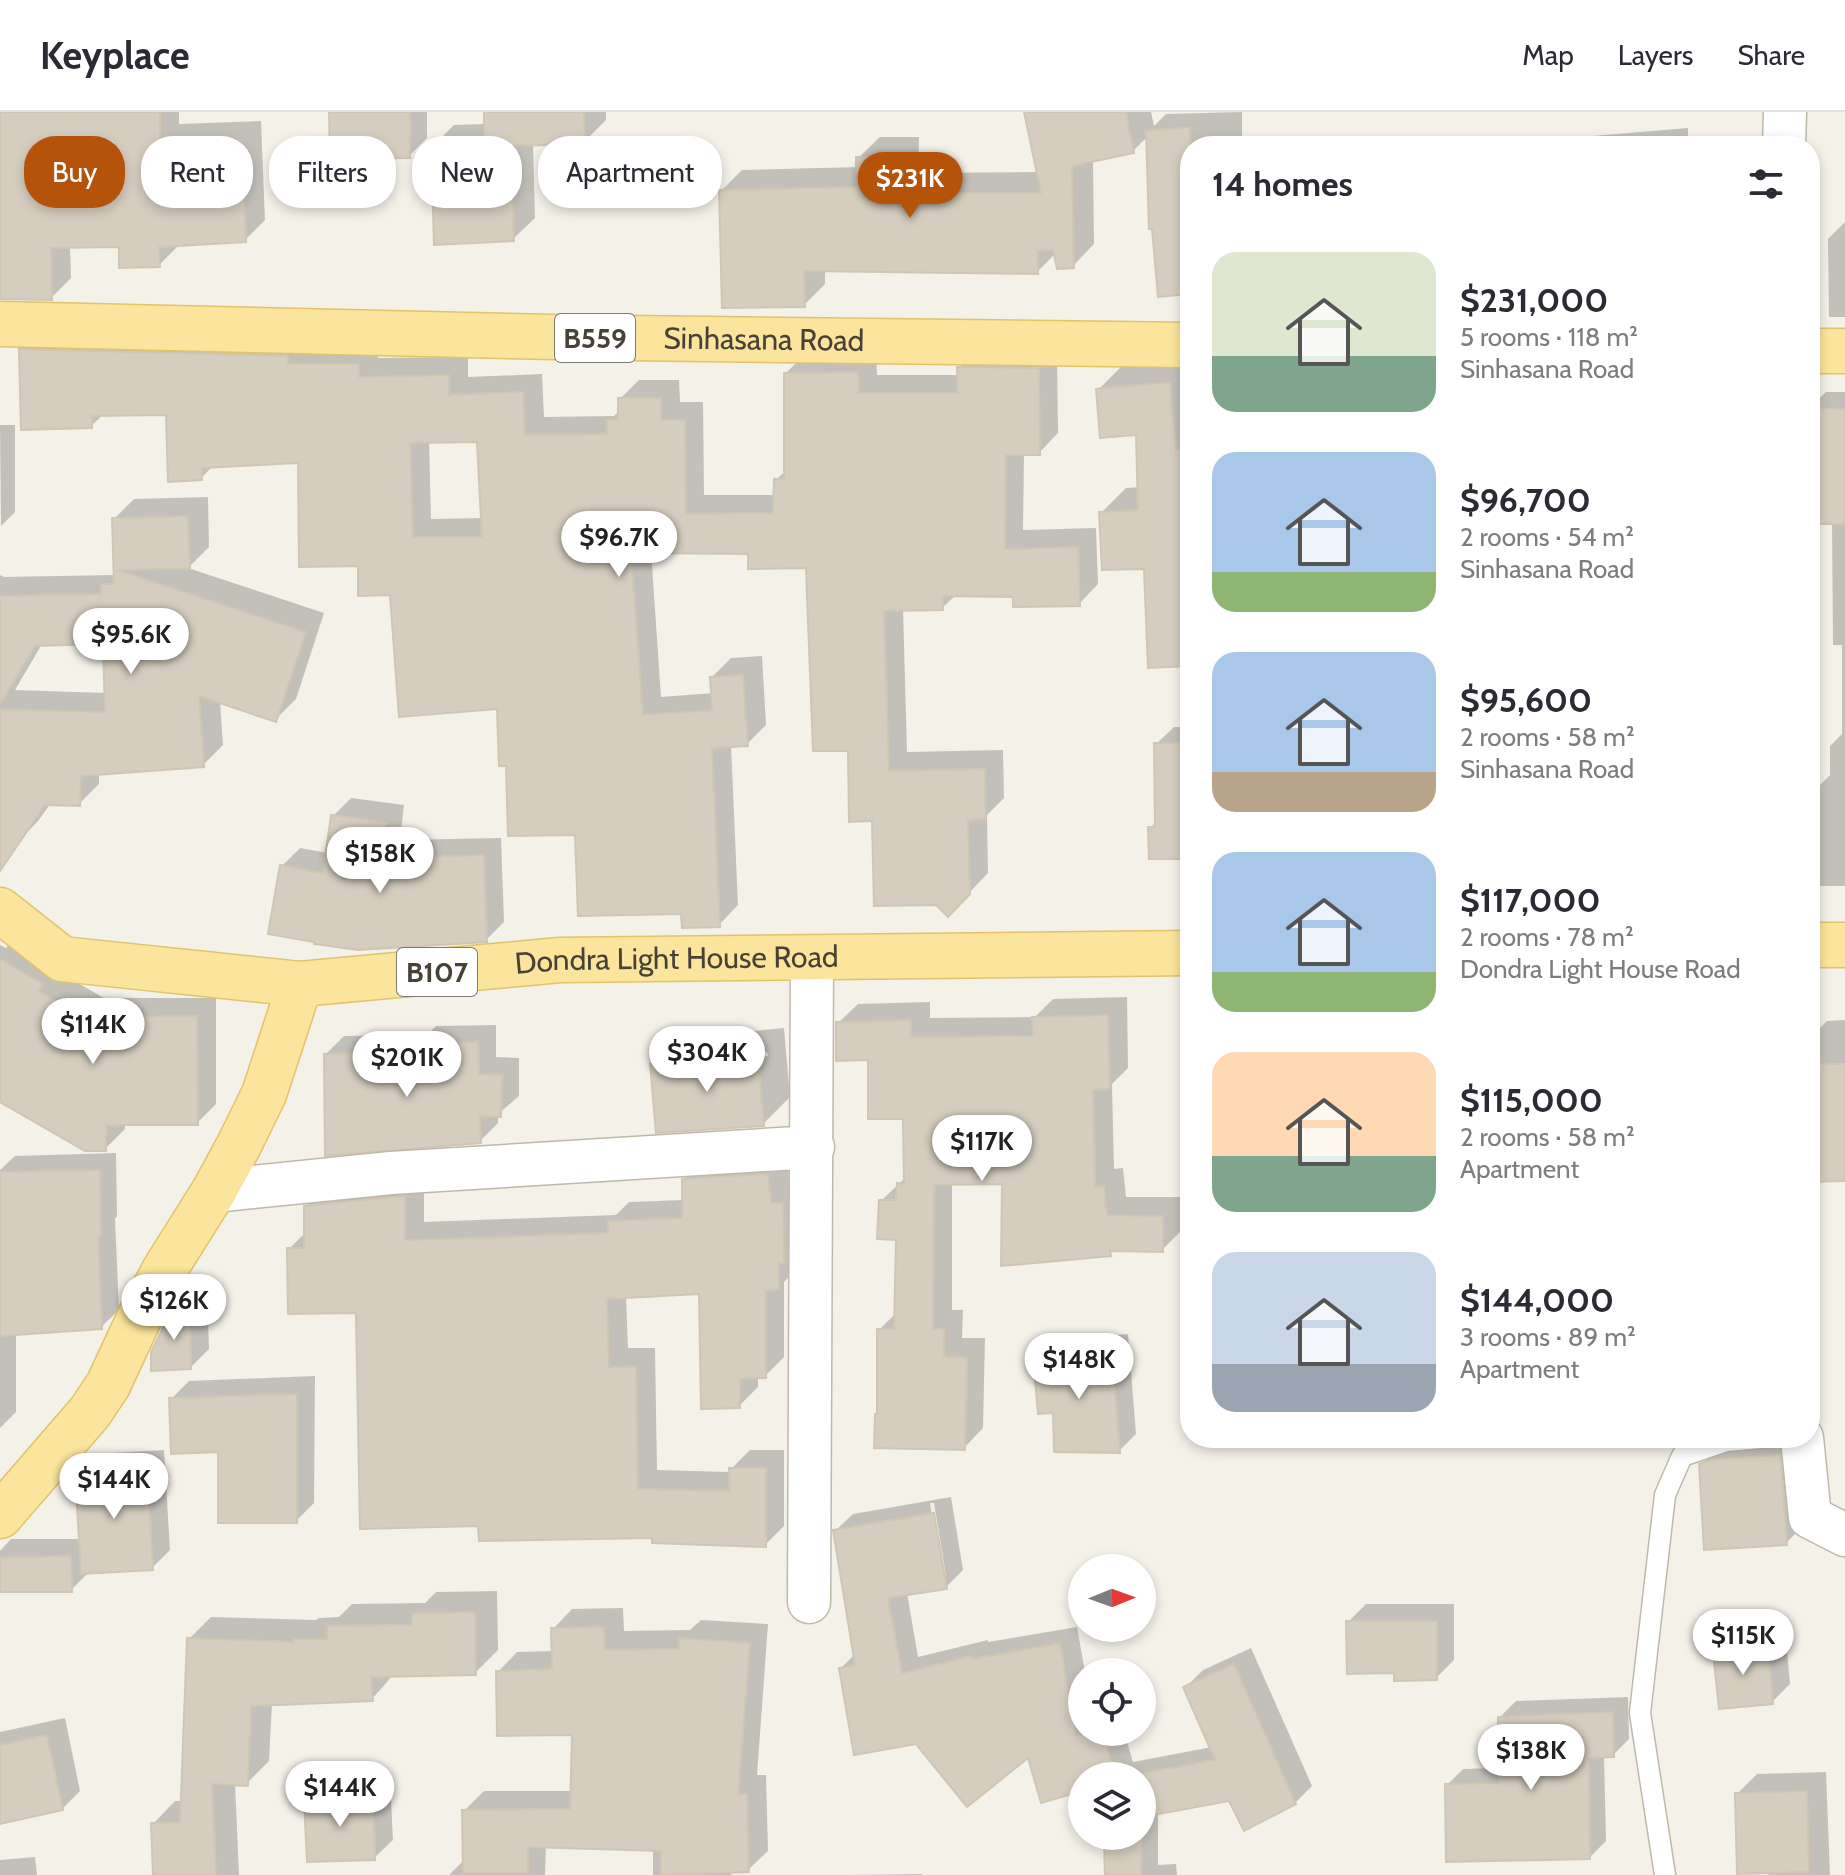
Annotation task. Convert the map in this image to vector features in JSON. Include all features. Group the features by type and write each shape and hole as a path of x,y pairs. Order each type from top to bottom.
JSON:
{"main road":[{"name":"Sinhasana Road","path":"0,324 552,337 1180,345"},
{"path":"1820,351 1845,351"},
{"path":"0,910 62,959 300,984 264,1094 214,1191 158,1282 99,1400 0,1516"},
{"path":"1820,945 1845,945"},
{"name":"Dondra Light House Road","path":"300,984 560,960 1180,953"}],"street":[{"path":"1784,136 1785,112"},
{"path":"809,1602 812,958"},
{"path":"214,1191 391,1173 813,1147"},
{"path":"1803,1448 1810,1517 1845,1535"}],"lane":[{"path":"1665,1875 1640,1713 1665,1495 1682,1456 1705,1448"}],"building":[{"path":"0,112 160,112 160,136 141,136 141,208 245,208 246,242 159,247 160,267 119,268 119,247 51,248 52,300 0,299"},
{"path":"329,112 410,112 410,158 396,158 396,136 330,136"},
{"path":"484,112 584,112 585,136 538,136 538,145 522,146 522,136 484,136"},
{"path":"1024,112 1126,112 1134,153 1072,166 1074,268 1057,269 1053,250 1038,251 1038,274 804,271 805,307 722,308 719,208 722,208 722,190 856,187 856,157 898,157 898,193 1041,193"},
{"path":"1190,127 1190,136 1180,136 1180,295 1158,297 1152,229 1149,229 1146,131"},
{"path":"433,208 513,208 514,241 434,245"},
{"path":"19,349 288,356 288,364 359,364 359,377 449,375 449,395 523,392 525,435 607,434 607,420 618,420 618,398 661,398 661,420 685,420 686,514 773,513 774,479 784,479 784,373 858,372 858,393 958,393 957,367 1039,368 1040,455 1006,455 1005,549 1078,547 1080,606 1013,607 1013,597 943,596 943,610 884,611 889,771 985,769 986,819 968,820 970,894 948,917 936,905 874,906 872,821 849,822 848,751 813,751 806,568 748,569 748,554 631,553 643,715 712,710 710,677 743,675 748,746 712,748 720,927 682,928 681,914 578,916 575,835 508,836 506,766 499,766 497,709 399,717 390,595 358,596 358,566 299,567 298,463 202,468 202,480 168,482 166,415 92,416 92,428 21,430","holes":["477,442 482,537 413,537 410,443"]},
{"path":"1170,382 1176,450 1180,450 1180,666 1148,668 1144,569 1102,570 1099,512 1138,510 1136,435 1100,438 1096,389"},
{"path":"1820,408 1845,409 1845,524 1820,524"},
{"path":"188,516 190,569 117,570 306,632 276,722 199,696 204,767 81,776 80,806 45,805 0,871 0,709 105,712 103,644 35,646 0,704 0,596 101,594 101,584 114,584 112,518"},
{"path":"1154,743 1180,743 1180,859 1149,859 1148,827 1155,827"},
{"path":"331,815 387,822 383,858 484,855 487,942 358,950 268,934 280,865 323,873"},
{"path":"0,959 43,984 39,991 84,1017 197,1016 198,1125 106,1125 106,1151 85,1151 0,1102"},
{"path":"1108,1015 1110,1089 1093,1090 1095,1187 1104,1186 1107,1215 1163,1216 1163,1252 1110,1251 1111,1256 1001,1266 1002,1184 934,1185 933,1329 944,1329 944,1357 967,1357 965,1450 874,1448 877,1329 894,1329 896,1240 877,1239 879,1200 896,1200 897,1183 904,1184 903,1119 868,1119 868,1060 836,1061 836,1022 911,1020 911,1037 1033,1036 1032,1017"},
{"path":"478,1042 479,1074 502,1075 501,1117 480,1116 481,1143 325,1156 324,1054 416,1052 416,1044"},
{"path":"758,1054 764,1126 656,1133 650,1064"},
{"path":"1820,1064 1845,1064 1845,1181 1820,1182"},
{"path":"100,1170 101,1236 98,1236 102,1329 0,1336 0,1172"},
{"path":"768,1174 771,1203 783,1203 784,1263 778,1263 779,1290 766,1291 766,1378 740,1379 740,1408 701,1409 699,1294 607,1299 609,1367 636,1366 638,1489 730,1491 729,1468 766,1468 766,1547 652,1543 652,1538 479,1541 478,1526 360,1529 356,1313 288,1314 287,1248 304,1248 304,1206 405,1196 405,1240 608,1233 608,1221 682,1218 682,1179"},
{"path":"190,1305 191,1369 151,1371 151,1352 174,1306"},
{"path":"1112,1350 1120,1453 1054,1452 1053,1413 1038,1414 1033,1357"},
{"path":"297,1394 297,1523 218,1523 218,1452 171,1454 169,1398"},
{"path":"1780,1455 1787,1545 1704,1550 1699,1464 1714,1459"},
{"path":"147,1468 153,1570 81,1574 75,1472"},
{"path":"934,1513 947,1589 888,1598 902,1673 971,1656 972,1659 1060,1643 1068,1690 1068,1746 1107,1746 1111,1762 1068,1762 1068,1795 1041,1803 1028,1758 967,1807 916,1744 854,1755 839,1668 855,1665 833,1530"},
{"path":"71,1556 72,1592 0,1592 0,1557"},
{"path":"475,1612 476,1675 371,1677 373,1701 251,1706 248,1786 212,1784 216,1875 153,1875 151,1823 180,1822 187,1638 294,1642 294,1639 327,1639 327,1626 412,1625 412,1613"},
{"path":"1346,1621 1437,1621 1437,1680 1394,1681 1394,1673 1347,1674"},
{"path":"604,1627 605,1650 679,1649 679,1638 750,1643 738,1794 747,1794 749,1872 661,1875 661,1851 528,1847 528,1873 463,1873 462,1810 570,1809 572,1735 497,1736 496,1671 552,1669 551,1628"},
{"path":"1768,1646 1773,1704 1719,1709 1713,1651"},
{"path":"1234,1664 1296,1804 1244,1831 1229,1801 1156,1814 1156,1771 1215,1760 1183,1687"},
{"path":"1613,1712 1614,1757 1589,1758 1590,1859 1446,1862 1445,1784 1499,1783 1498,1717"},
{"path":"47,1735 63,1810 0,1824 0,1745"},
{"path":"1807,1791 1809,1872 1737,1874 1735,1793"},
{"path":"373,1797 375,1860 307,1862 304,1799"},
{"path":"1104,1850 1142,1850 1141,1875 1105,1875"}]}
